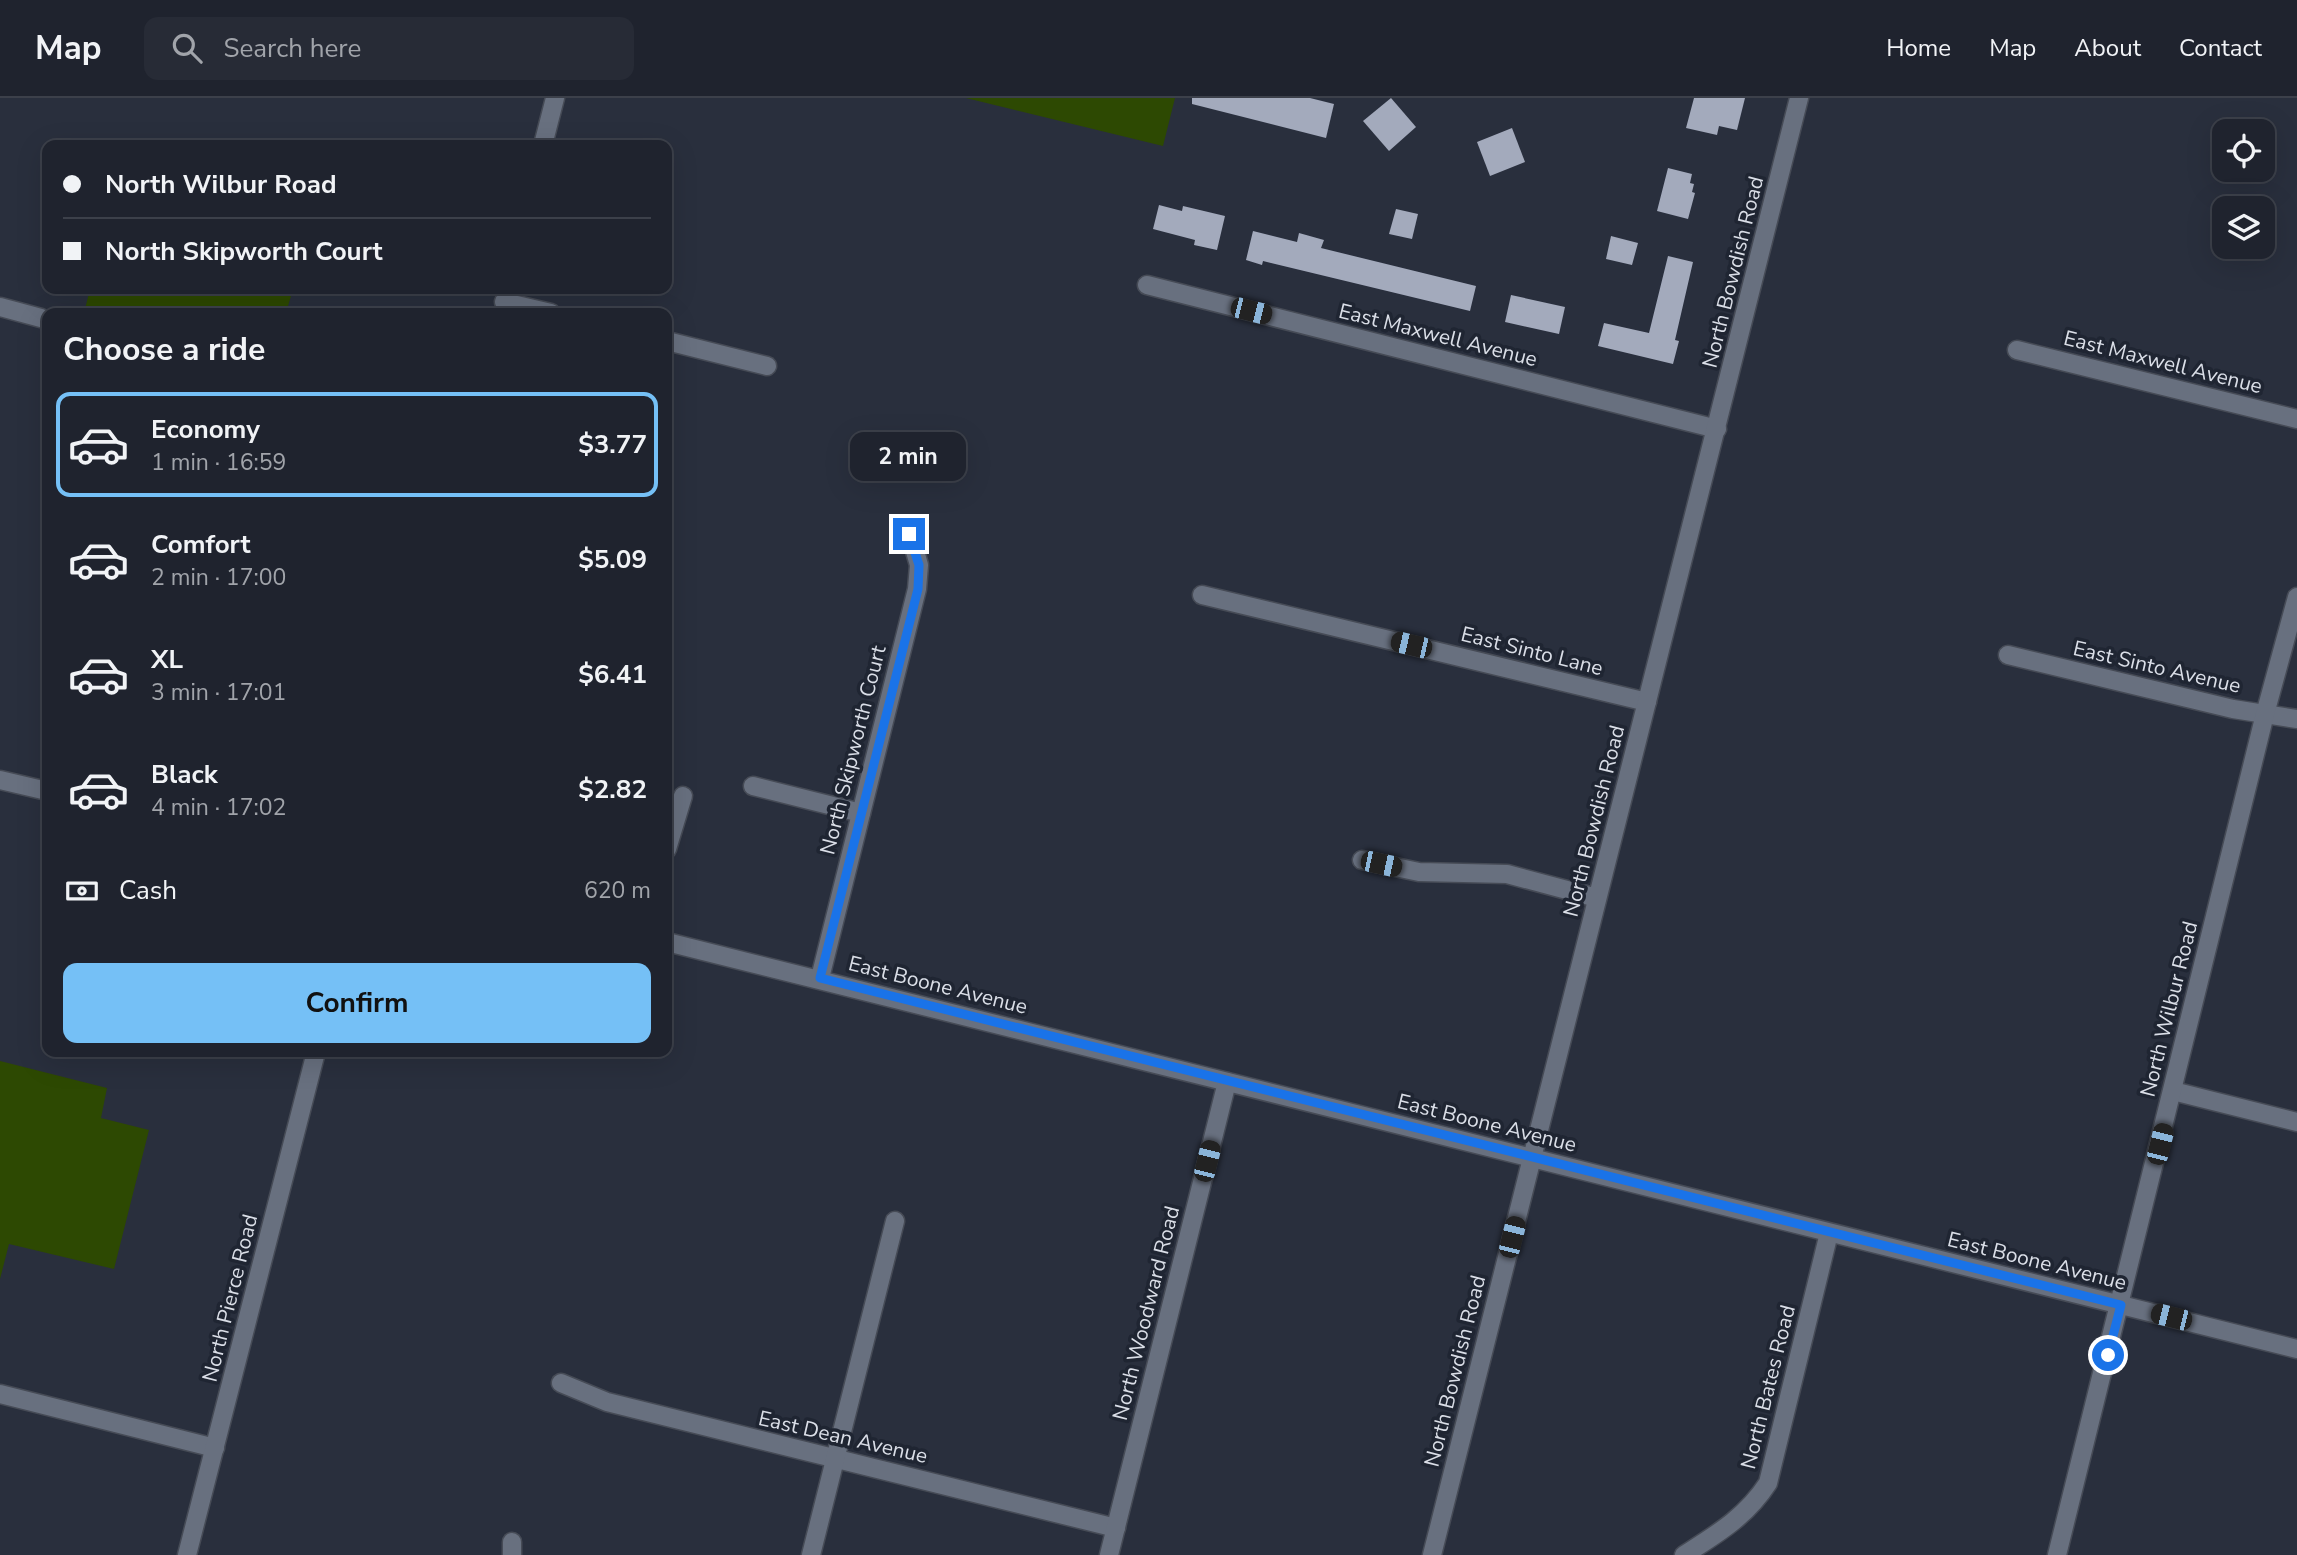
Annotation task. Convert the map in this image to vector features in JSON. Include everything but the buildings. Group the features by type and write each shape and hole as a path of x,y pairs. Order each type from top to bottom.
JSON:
{"street":[{"path":"544,140 555,98"},
{"name":"North Bowdish Road","path":"1432,1555 1798,98"},
{"name":"East Maxwell Avenue","path":"1147,285 1717,429"},
{"path":"505,301 532,308"},
{"path":"0,307 41,318"},
{"path":"672,342 767,366"},
{"name":"East Maxwell Avenue","path":"2017,349 2297,419"},
{"name":"North Skipworth Court","path":"820,978 918,589 919,565 909,534"},
{"name":"East Sinto Lane","path":"1202,595 1647,702"},
{"name":"North Wilbur Road","path":"2057,1555 2121,1305 2265,714 2297,597"},
{"name":"East Sinto Avenue","path":"2008,655 2232,709 2297,719"},
{"path":"0,780 42,791"},
{"path":"752,786 861,813"},
{"path":"672,832 683,796"},
{"path":"1362,860 1419,872 1507,874 1597,898"},
{"name":"East Boone Avenue","path":"672,943 2297,1349"},
{"name":"North Pierce Road","path":"187,1555 315,1057"},
{"name":"North Woodward Road","path":"1109,1555 1227,1083"},
{"path":"2173,1091 2297,1122"},
{"path":"811,1555 895,1221"},
{"name":"North Bates Road","path":"1684,1555 1738,1521 1755,1504 1768,1483 1829,1233"},
{"name":"East Dean Avenue","path":"561,1383 607,1402 1116,1528"},
{"path":"0,1394 215,1448"}],"green space":[{"path":"966,98 1175,98 1163,146"},
{"path":"89,294 292,294 287,308 85,308"},
{"path":"0,1061 107,1088 101,1118 149,1130 114,1269 9,1244 0,1279"}],"route":[{"path":"909,534 919,565 918,589 820,978 1227,1083 2121,1305 2108,1355"}]}
